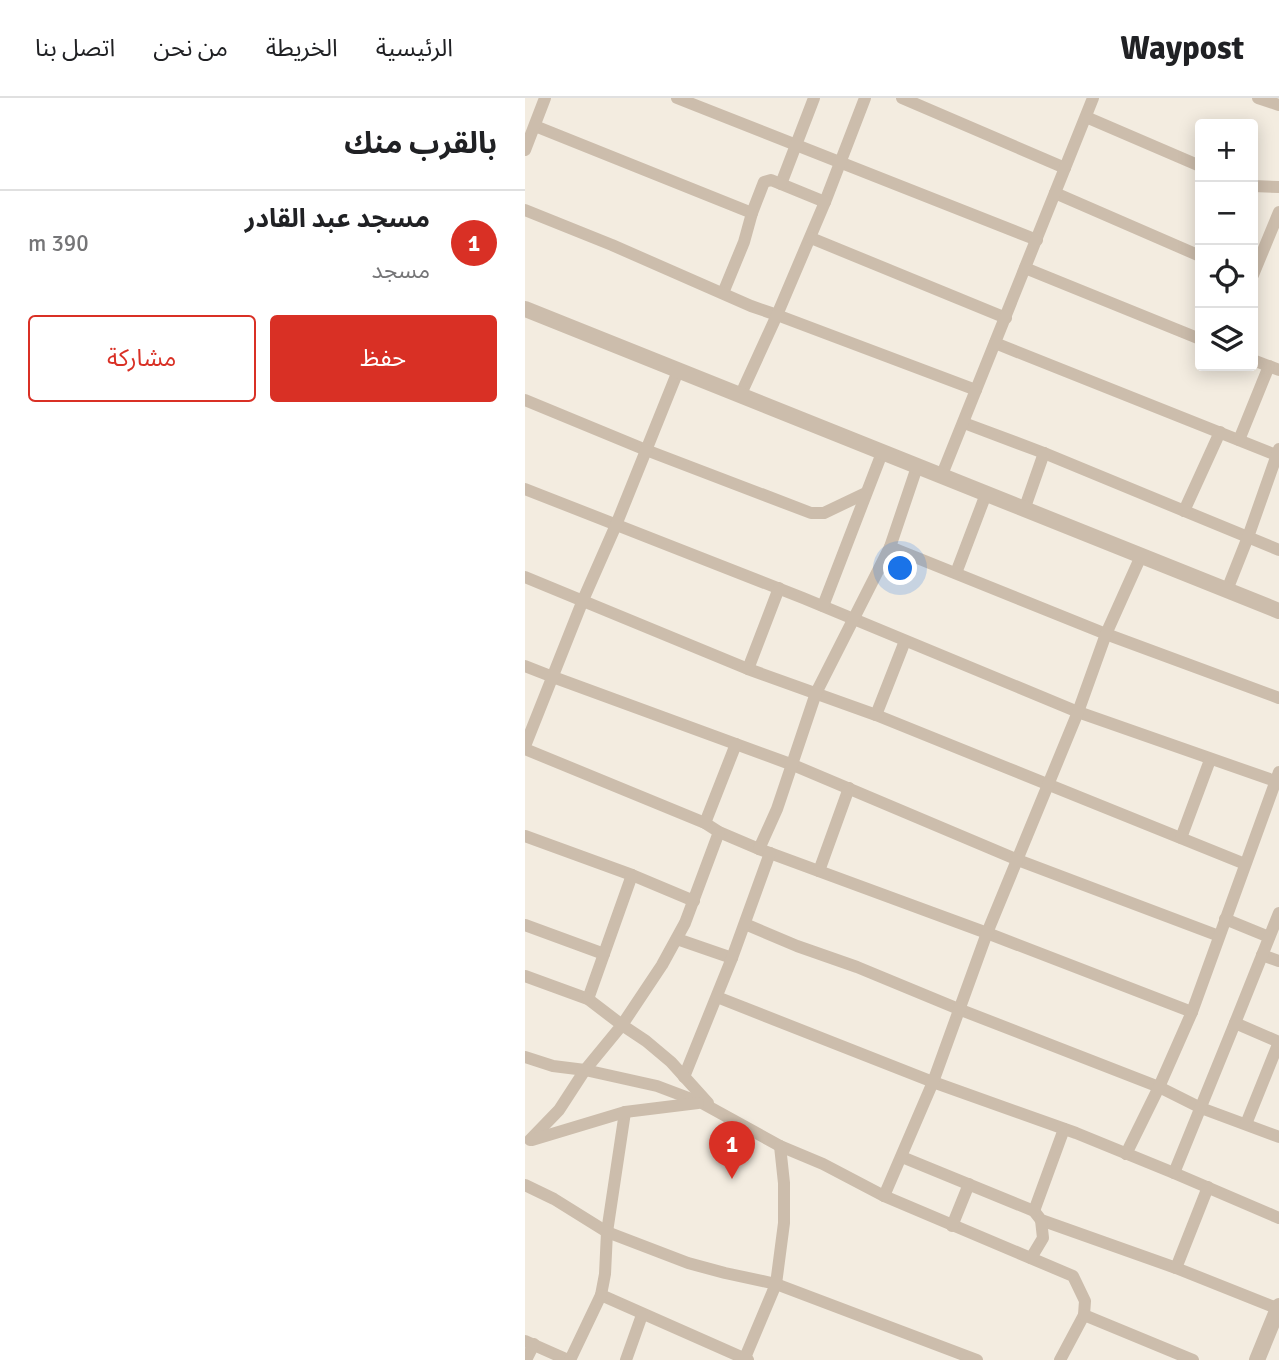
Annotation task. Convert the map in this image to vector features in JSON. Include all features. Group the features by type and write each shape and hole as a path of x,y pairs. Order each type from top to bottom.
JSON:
{"street":[{"path":"525,150 545,98"},
{"path":"677,98 1037,240"},
{"path":"781,184 814,98"},
{"path":"740,396 811,238 865,98"},
{"path":"902,98 1065,168"},
{"path":"941,477 1093,98"},
{"path":"1086,117 1195,164"},
{"path":"535,127 752,213"},
{"path":"723,293 764,183 771,180 825,202"},
{"path":"1258,186 1279,187"},
{"path":"1055,193 1195,254"},
{"path":"525,210 751,306 977,390"},
{"path":"1258,263 1279,212"},
{"path":"811,238 1006,318"},
{"path":"1025,268 1195,337"},
{"path":"525,309 1279,611"},
{"path":"995,343 1239,440 1278,452 1227,590"},
{"path":"1239,440 1274,368"},
{"path":"678,371 525,747 765,851 1192,1012"},
{"path":"525,400 811,513 824,513 866,493"},
{"path":"964,423 1279,550"},
{"path":"1184,511 1220,432"},
{"path":"823,606 882,453"},
{"path":"1024,509 1044,453"},
{"path":"684,1077 745,925 777,808 816,693 890,547 917,467"},
{"path":"525,489 779,588 1078,712 1210,760 1277,777 1192,1012 1126,1154"},
{"path":"955,573 986,494"},
{"path":"890,547 1106,634 1279,698"},
{"path":"884,1196 933,1082 987,933 1078,712 1106,634 1141,555"},
{"path":"525,577 748,669 876,715 1245,864"},
{"path":"748,669 779,588"},
{"path":"876,715 905,641"},
{"path":"525,666 793,765 1018,860 1219,936"},
{"path":"705,823 736,744"},
{"path":"1181,838 1210,760"},
{"path":"818,871 849,788"},
{"path":"527,1141 559,1110 585,1070 622,1025 662,965 694,901 719,832"},
{"path":"525,836 694,901"},
{"path":"589,999 632,875"},
{"path":"1174,1173 1279,913"},
{"path":"1225,919 1269,937"},
{"path":"525,925 604,954"},
{"path":"745,925 1159,1087 1201,1108 1279,1136"},
{"path":"677,939 732,958"},
{"path":"1262,955 1279,961"},
{"path":"525,975 589,999 671,1062 707,1106"},
{"path":"717,997 933,1082 1064,1129 1279,1218"},
{"path":"1235,1023 1279,1042 1246,1124"},
{"path":"525,1057 552,1066 585,1070 657,1086 707,1106 780,1146 823,1164 884,1196 1073,1276 1085,1301 1084,1315 1060,1360"},
{"path":"527,1141 625,1112 707,1106"},
{"path":"526,1360 529,1343 569,1360 601,1295 607,1232 625,1112"},
{"path":"1031,1258 1043,1238 1037,1215 1064,1129"},
{"path":"601,1295 745,1360 776,1284 784,1223 780,1146"},
{"path":"902,1157 1037,1215 1279,1308 1257,1360"},
{"path":"952,1226 969,1184"},
{"path":"525,1185 554,1199 607,1232 688,1263 776,1284 973,1359"},
{"path":"1176,1268 1208,1187"},
{"path":"626,1360 642,1315"},
{"path":"1084,1315 1193,1360"}],"place":[{"name":"مسجد عبد القادر","path":"732,1179"}]}
